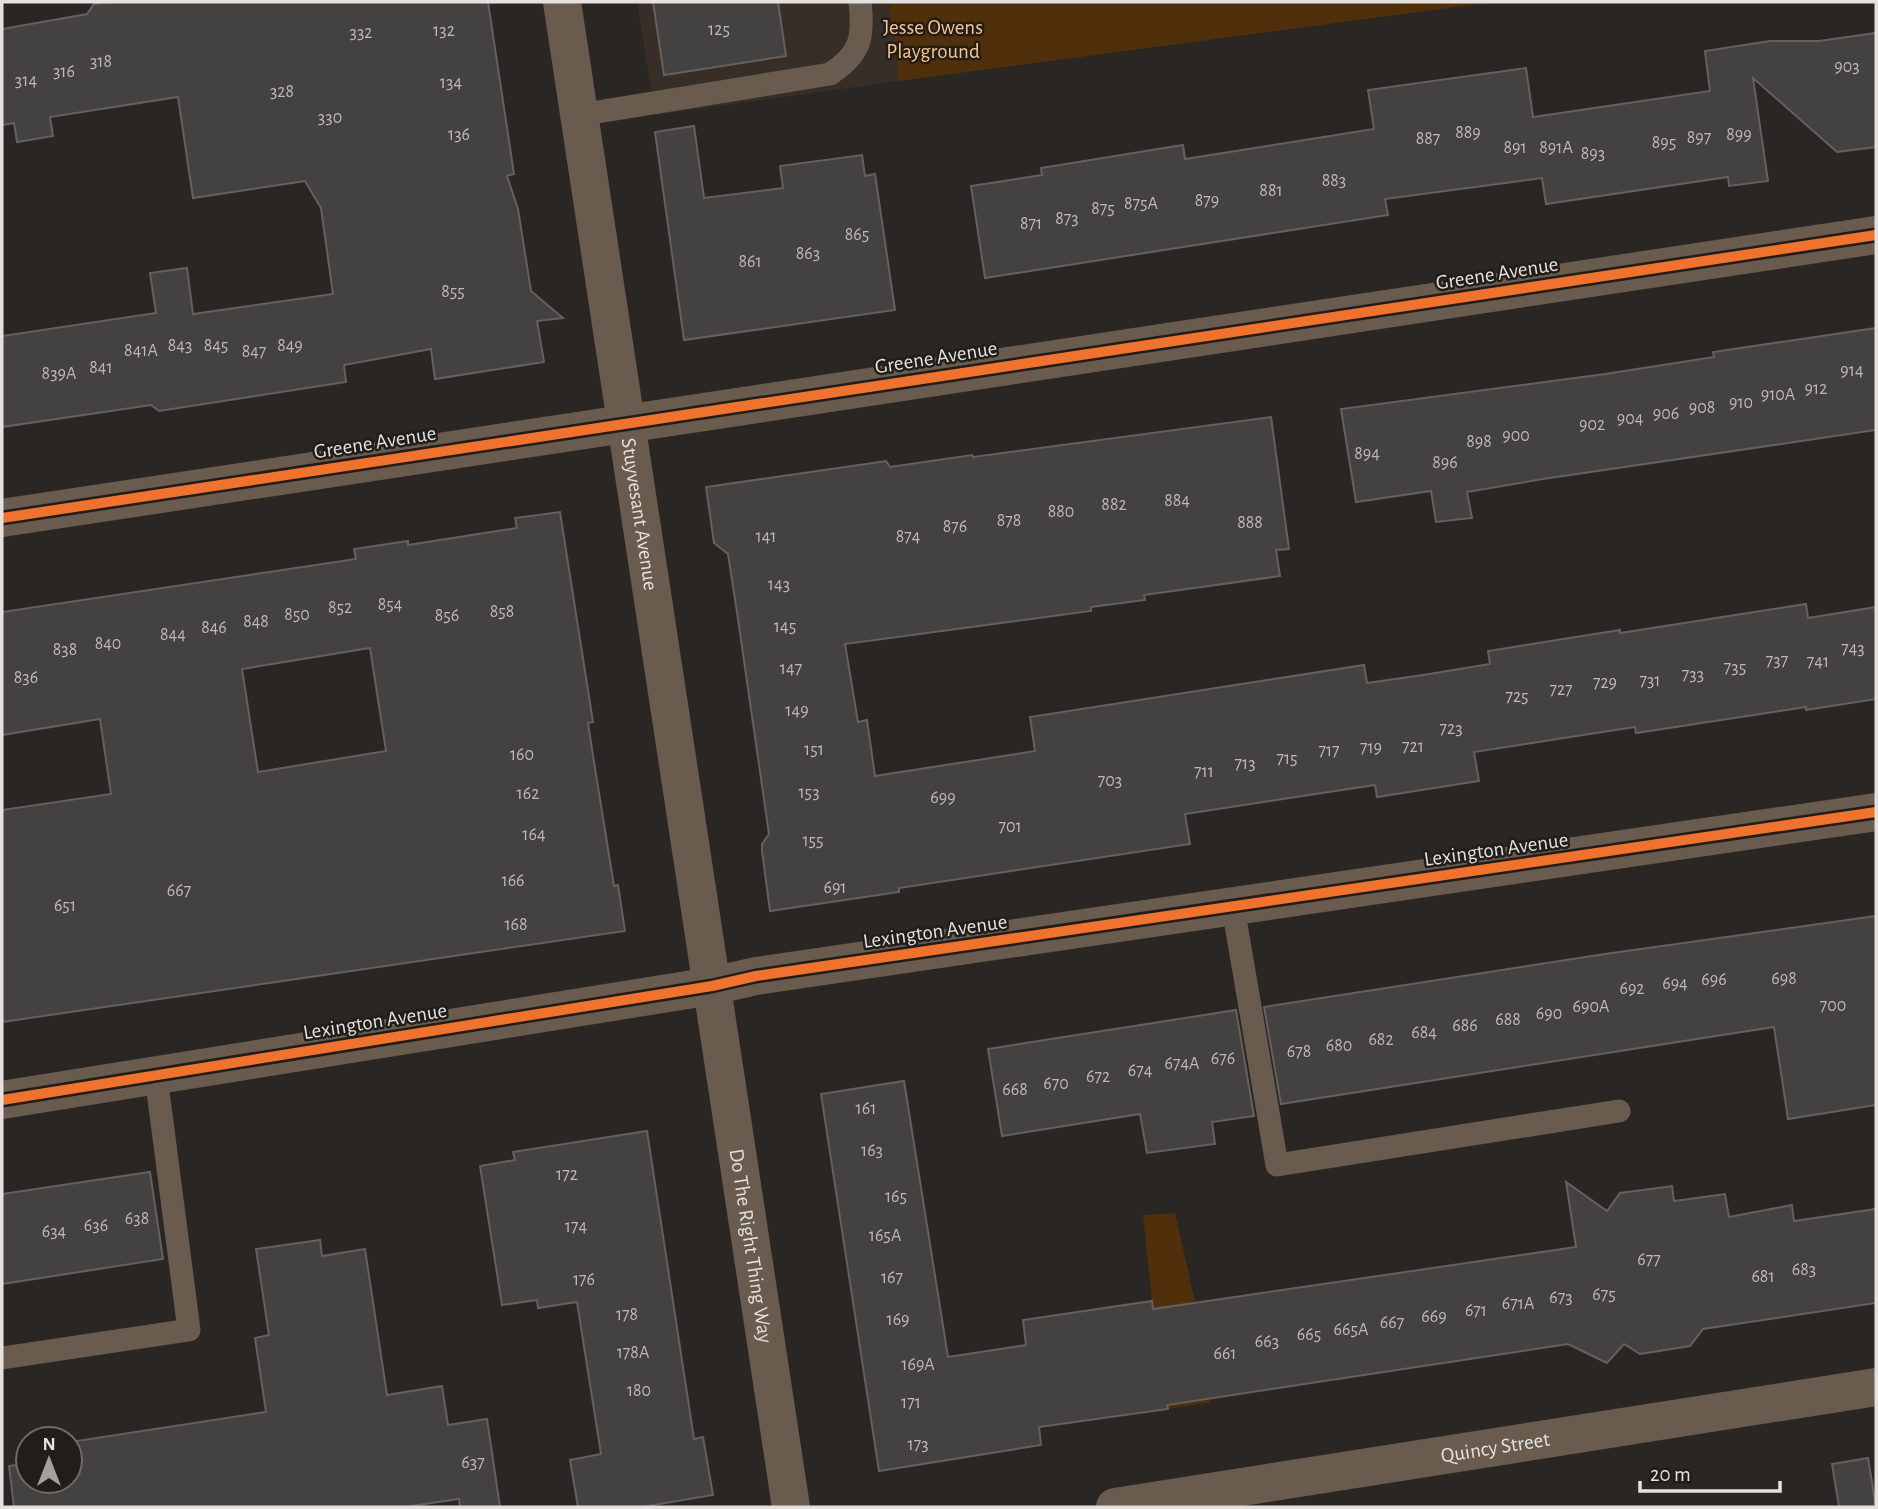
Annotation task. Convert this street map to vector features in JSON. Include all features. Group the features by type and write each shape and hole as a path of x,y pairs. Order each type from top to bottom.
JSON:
{"street":[{"name":"Stuyvesant Avenue","path":"562,2 712,986"},
{"name":"Greene Avenue","path":"2,517 1876,235"},
{"name":"Lexington Avenue","path":"2,1100 712,986 756,976 1876,812"},
{"name":"Do The Right Thing Way","path":"712,986 791,1507"},
{"name":"Quincy Street","path":"1115,1507 1876,1387"}],"lane":[{"path":"579,115 830,74 848,62 858,47 863,26 860,2"},
{"path":"1233,907 1277,1165 1619,1111"},
{"path":"2,1358 189,1330 156,1076"}],"shaded area":[{"path":"637,2 889,2 899,81 655,115"}],"green space":[{"name":"Jesse Owens Playground","path":"889,2 1493,2 899,81"},
{"path":"1175,1213 1198,1315 1210,1402 1168,1409 1143,1215"}],"building":[{"path":"488,2 514,174 507,176 518,209 531,291 563,318 537,321 544,362 435,379 431,349 344,365 346,382 159,411 151,405 2,427 2,336 156,313 150,273 187,268 193,314 333,294 321,208 305,181 193,198 178,97 50,117 53,136 17,142 14,123 2,125 2,29 87,14 94,4"},
{"path":"653,2 778,2 786,56 664,75"},
{"path":"1876,33 1876,147 1837,152 1753,78 1768,181 1729,186 1728,177 1546,204 1542,178 1385,199 1388,215 985,278 971,186 1042,175 1041,168 1183,145 1185,159 1374,129 1368,90 1526,68 1533,117 1710,91 1705,51 1770,41 1819,41"},
{"path":"694,126 704,198 783,188 780,166 862,155 865,176 875,174 895,310 684,340 655,132"},
{"path":"1876,328 1876,430 1467,492 1472,518 1436,522 1431,491 1356,502 1341,409 1605,374 1714,357 1713,352"},
{"path":"1271,417 1289,549 1276,550 1280,576 1144,595 1145,600 1091,607 1091,611 845,644 858,722 867,720 875,776 1035,751 1030,717 1364,665 1367,683 1423,675 1490,664 1488,651 1806,604 1808,618 1876,607 1876,699 1636,733 1635,727 1474,752 1479,781 1377,797 1375,785 1185,814 1190,844 899,888 899,892 770,911 762,851 762,844 769,834 737,612 728,554 714,543 706,487 886,461 890,467"},
{"path":"560,512 593,722 588,723 594,762 614,886 618,885 625,931 2,1022 2,810 111,794 100,719 2,735 2,612 356,559 354,549 408,541 408,545 517,528 515,518","holes":["370,648 386,751 258,772 242,669"]},
{"path":"1876,916 1876,1105 1788,1119 1774,1027 1281,1104 1264,1007 1605,954"},
{"path":"1236,1010 1254,1116 1212,1122 1215,1144 1147,1153 1140,1114 1002,1136 988,1049"},
{"path":"904,1081 948,1357 1026,1345 1023,1320 1152,1301 1153,1309 1576,1247 1566,1182 1607,1211 1620,1193 1672,1186 1674,1201 1725,1194 1729,1217 1792,1205 1794,1221 1876,1209 1876,1303 1703,1329 1690,1346 1640,1354 1624,1344 1607,1363 1568,1344 1167,1405 1168,1409 1039,1427 1041,1445 879,1471 821,1094"},
{"path":"647,1131 694,1439 703,1437 713,1495 642,1507 578,1507 570,1460 601,1454 577,1302 538,1308 537,1300 502,1305 480,1166 515,1160 513,1152"},
{"path":"150,1172 163,1259 2,1284 2,1194"},
{"path":"320,1240 322,1256 365,1249 387,1395 442,1386 448,1425 487,1419 500,1507 460,1507 459,1499 405,1507 14,1507 9,1466 14,1465 14,1495 84,1495 84,1440 266,1412 255,1338 269,1335 256,1249"},
{"path":"1868,1458 1876,1507 1839,1507 1832,1464"}],"cycle path":[{"path":"2,518 1876,235"},
{"path":"2,1100 712,986 756,976 1876,812"}]}
